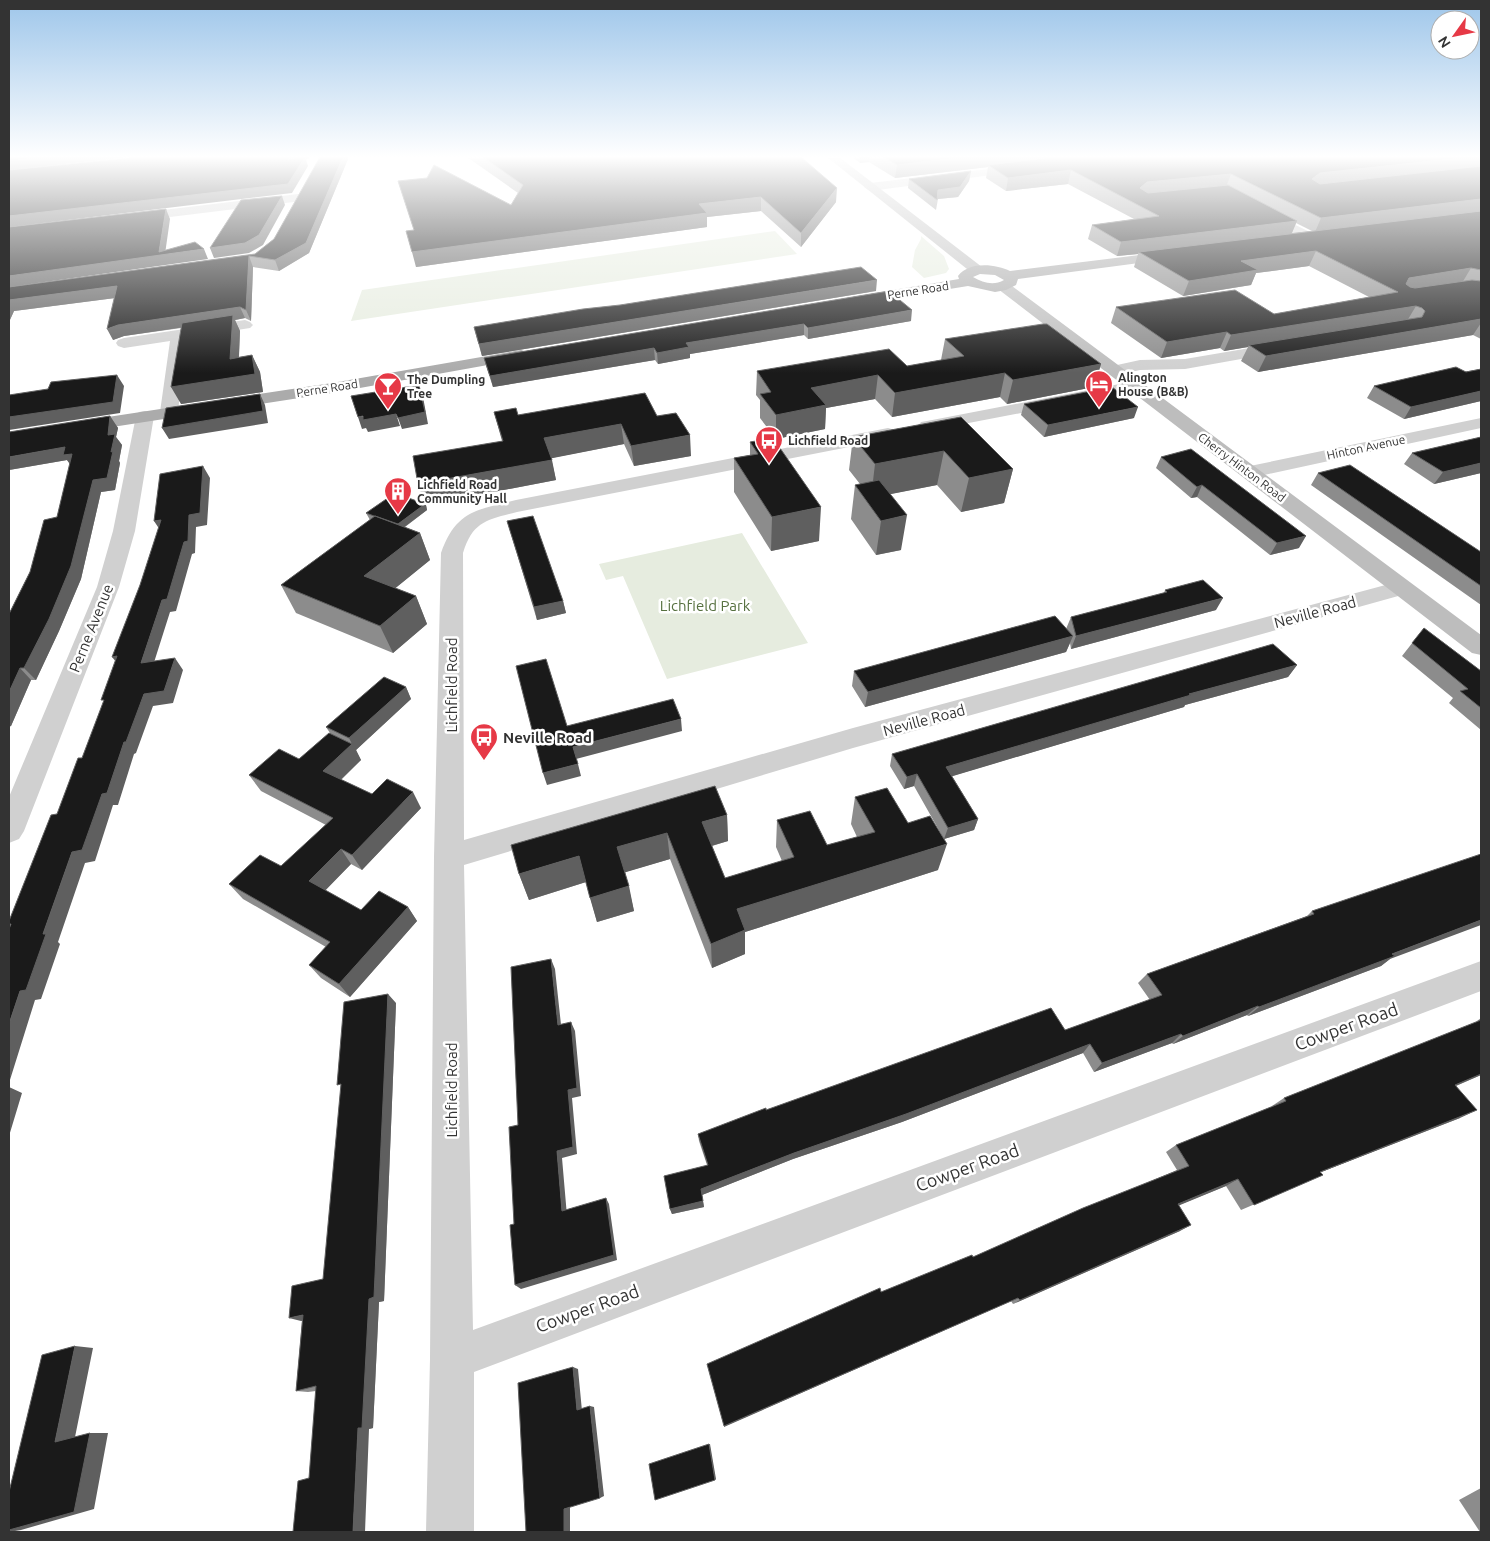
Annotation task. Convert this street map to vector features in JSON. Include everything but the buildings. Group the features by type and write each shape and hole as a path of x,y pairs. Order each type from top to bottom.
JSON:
{"main road":[{"path":"1292,240 1328,236"},
{"path":"973,276 988,288 1006,281 1185,254"},
{"name":"Perne Road","path":"843,302 973,276"},
{"name":"Perne Road","path":"9,438 332,388 533,353"}],"street":[{"path":"919,229 973,276"},
{"path":"1294,229 1311,238"},
{"name":"Cherry Hinton Road","path":"1006,281 1114,371 1481,647"},
{"path":"124,343 245,325"},
{"path":"169,412 179,335"},
{"path":"1114,371 1140,365 1184,364 1300,345"},
{"name":"Lichfield Road","path":"450,1532 452,1359 449,857 452,553 458,535 468,523 488,513 516,506 1134,386"},
{"name":"Perne Avenue","path":"9,831 108,587 117,560 145,416"},
{"name":"Hinton Avenue","path":"1250,472 1481,423"},
{"name":"Neville Road","path":"449,857 853,738 888,730 1401,588"},
{"name":"Cowper Road","path":"452,1359 1481,976"}],"green space":[{"path":"775,231 797,254 351,321 362,290"},
{"path":"921,236 944,256 949,269 946,273 924,278 912,267 915,250"},
{"name":"Lichfield Park","path":"742,533 808,643 667,679 623,576 606,580 599,564"}],"place":[{"name":"Alington House (B&B)","path":"1099,408"},
{"name":"The Dumpling Tree","path":"388,410"},
{"name":"Lichfield Road","path":"769,464"},
{"name":"Lichfield Road Community Hall","path":"398,515"},
{"name":"Neville Road","path":"484,761"}]}
